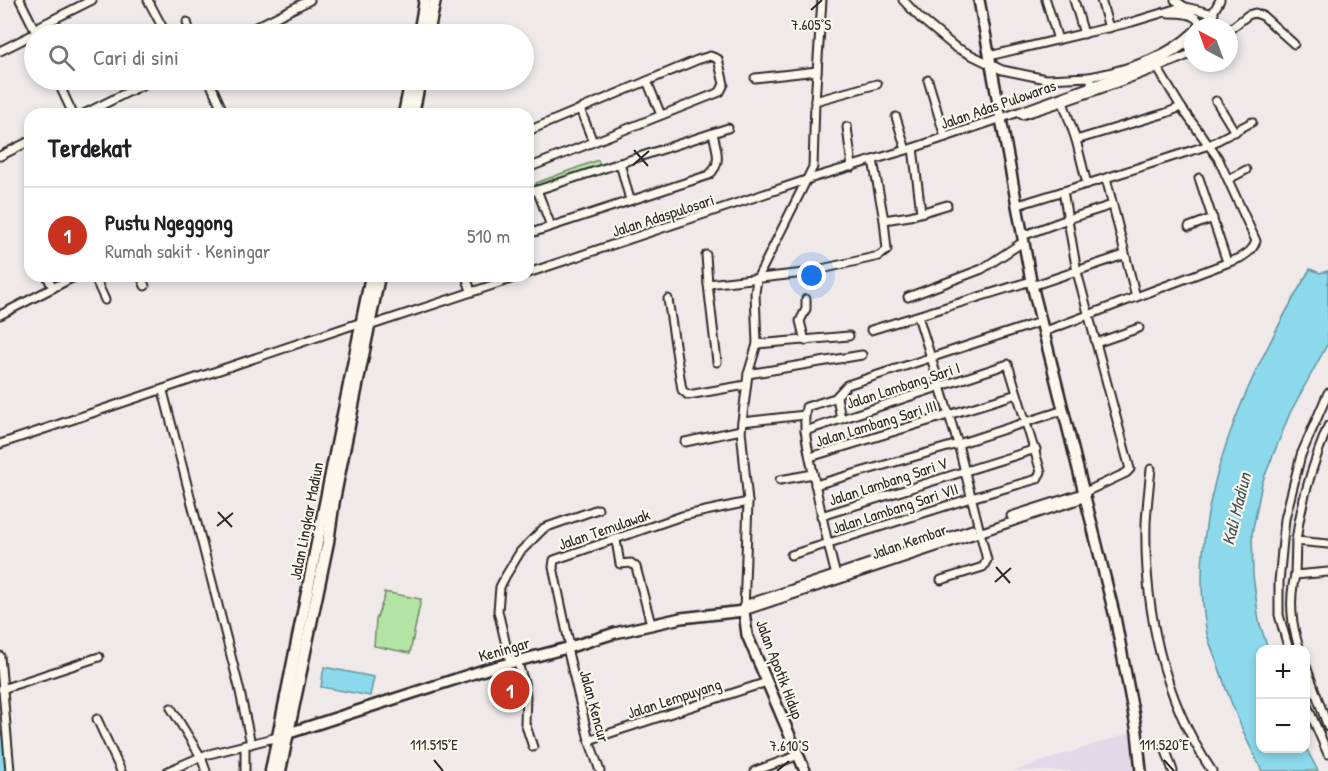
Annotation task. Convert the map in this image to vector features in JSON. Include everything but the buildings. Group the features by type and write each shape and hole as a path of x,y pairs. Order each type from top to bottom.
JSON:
{"main road":[{"path":"421,24 425,0"},
{"path":"430,24 435,0"},
{"path":"405,108 409,90"},
{"path":"414,108 418,90"},
{"name":"Jalan Lingkar Madiun","path":"366,324 370,282"},
{"name":"Jalan Lingkar Madiun","path":"272,771 283,735 366,324 377,282"},
{"name":"Jalan Lingkar Madiun","path":"280,771 283,735"}],"street":[{"path":"20,0 32,24"},
{"path":"50,24 92,0"},
{"path":"148,0 161,24"},
{"path":"262,24 310,0"},
{"path":"744,608 748,502 742,426 748,374 757,344 755,293 757,279 806,181 813,162 822,0"},
{"path":"903,0 920,18 955,47 990,60 1002,70 1030,77 1046,79 1090,77 1155,57 1184,40"},
{"path":"979,0 1031,283 1115,617 1137,732 1141,771"},
{"path":"1046,0 1058,40"},
{"path":"1074,0 1084,34"},
{"path":"1101,0 1109,28"},
{"path":"1175,0 1185,7 1214,14"},
{"path":"1211,18 1220,0"},
{"path":"990,60 1185,7"},
{"path":"1162,13 1195,18"},
{"path":"1238,23 1255,13 1263,16 1294,44"},
{"path":"0,51 24,38"},
{"name":"Jalan Adas Pulowaras","path":"806,181 1062,99 1092,85 1160,61 1184,45"},
{"path":"534,128 710,56 718,60 724,84 720,92 534,166"},
{"path":"1087,184 1076,140 1062,99 1158,69 1184,57"},
{"path":"1043,333 1240,258 1250,252 1256,241 1229,179 1158,69"},
{"path":"755,78 817,71"},
{"path":"1090,77 1092,85"},
{"path":"647,81 662,115"},
{"path":"928,81 945,137"},
{"path":"815,101 877,84"},
{"path":"62,90 70,108"},
{"path":"96,108 132,90"},
{"path":"214,90 222,108"},
{"path":"1216,100 1235,132"},
{"path":"1076,140 1181,107"},
{"path":"580,109 593,142"},
{"path":"896,117 909,149 921,212"},
{"path":"1018,205 1209,145 1252,122"},
{"path":"534,191 728,128"},
{"path":"847,128 852,166"},
{"path":"534,232 709,175 716,170 719,159 713,133"},
{"path":"0,156 24,144"},
{"path":"708,284 804,273 879,256 887,250 873,160"},
{"path":"620,163 630,200"},
{"path":"1229,179 1246,170"},
{"path":"1106,178 1136,297"},
{"path":"1199,178 1227,262"},
{"name":"Jalan Adaspulosari","path":"534,271 806,181"},
{"path":"537,190 551,226"},
{"path":"1063,191 1077,272 1096,343 1139,328"},
{"path":"884,220 910,216 947,205"},
{"path":"908,297 982,269 1023,239 1068,219 1112,205"},
{"path":"1189,227 1213,218"},
{"path":"706,255 717,362"},
{"path":"871,330 1031,283 1077,272 1124,255"},
{"path":"50,282 53,288"},
{"path":"0,315 64,282"},
{"path":"97,282 105,300"},
{"path":"143,282 145,286"},
{"path":"468,282 471,291"},
{"path":"0,444 500,282"},
{"path":"668,298 684,393 688,395 747,385"},
{"path":"805,341 800,321 806,309 806,299"},
{"path":"918,316 949,415 987,560 983,567 941,580"},
{"path":"836,577 827,544 810,457 805,416 805,409 808,405 837,397 847,385 1040,322"},
{"path":"757,344 849,336"},
{"name":"Jalan Kembar","path":"744,608 1084,495 1126,474 1130,468 1096,343"},
{"path":"748,374 862,355"},
{"name":"Jalan Lambang Sari I","path":"806,431 1008,364 1017,394"},
{"path":"163,391 236,676 248,745 245,771"},
{"path":"1288,645 1279,615 1279,582 1285,519 1301,455 1328,393"},
{"path":"1017,394 1036,449"},
{"name":"Jalan Lambang Sari III","path":"810,457 1017,394"},
{"path":"837,397 842,419"},
{"path":"815,485 1064,410"},
{"path":"685,442 742,426 805,416"},
{"path":"1299,645 1292,615 1291,591 1295,575 1299,516 1311,469 1328,426"},
{"name":"Jalan Lambang Sari V","path":"821,516 1036,449"},
{"name":"Jalan Lambang Sari VII","path":"790,555 971,498 1038,480 1041,472 1036,449"},
{"path":"1150,469 1146,522 1147,570 1159,651 1165,676 1177,705 1212,771"},
{"path":"780,480 813,474"},
{"name":"Jalan Temulawak","path":"569,647 553,567 554,560 682,516 748,502"},
{"path":"533,747 525,723 525,689 498,611 500,587 520,552 544,528 598,509"},
{"path":"616,540 620,564 631,563 636,567 651,624"},
{"path":"1296,541 1328,544"},
{"path":"1295,575 1328,572"},
{"name":"Keningar","path":"283,735 514,661 615,633 681,618 744,608"},
{"name":"Jalan Apotik Hidup","path":"744,608 747,635 805,771"},
{"name":"Jalan Kencur","path":"569,647 589,740 600,771"},
{"path":"0,656 4,752 10,771"},
{"path":"2,689 99,657"},
{"path":"1310,679 1328,727"},
{"name":"Jalan Lempuyang","path":"589,740 767,682"},
{"path":"171,708 201,757 206,771"},
{"path":"1310,714 1328,754"},
{"path":"97,719 121,771"},
{"path":"168,771 201,757 283,735"},
{"path":"1164,745 1173,771"},
{"path":"755,771 799,755"}],"shaded area":[{"path":"1132,732 1135,771 1014,771"}],"green space":[{"path":"598,160 601,167 538,188 536,183"},
{"path":"384,592 421,599 410,653 374,646 376,620"}],"water":[{"name":"Kali Madiun","path":"1310,269 1320,273 1328,271 1328,343 1290,413 1262,483 1252,534 1253,575 1259,621 1267,645 1256,645 1256,753 1309,753 1318,771 1262,771 1237,718 1208,636 1202,581 1205,534 1214,487 1227,441 1265,352"},
{"path":"324,667 374,677 370,696 321,687"}],"waterway":[{"path":"0,736 3,771"}],"place":[{"name":"Pustu Ngeggong","path":"510,690"}]}
